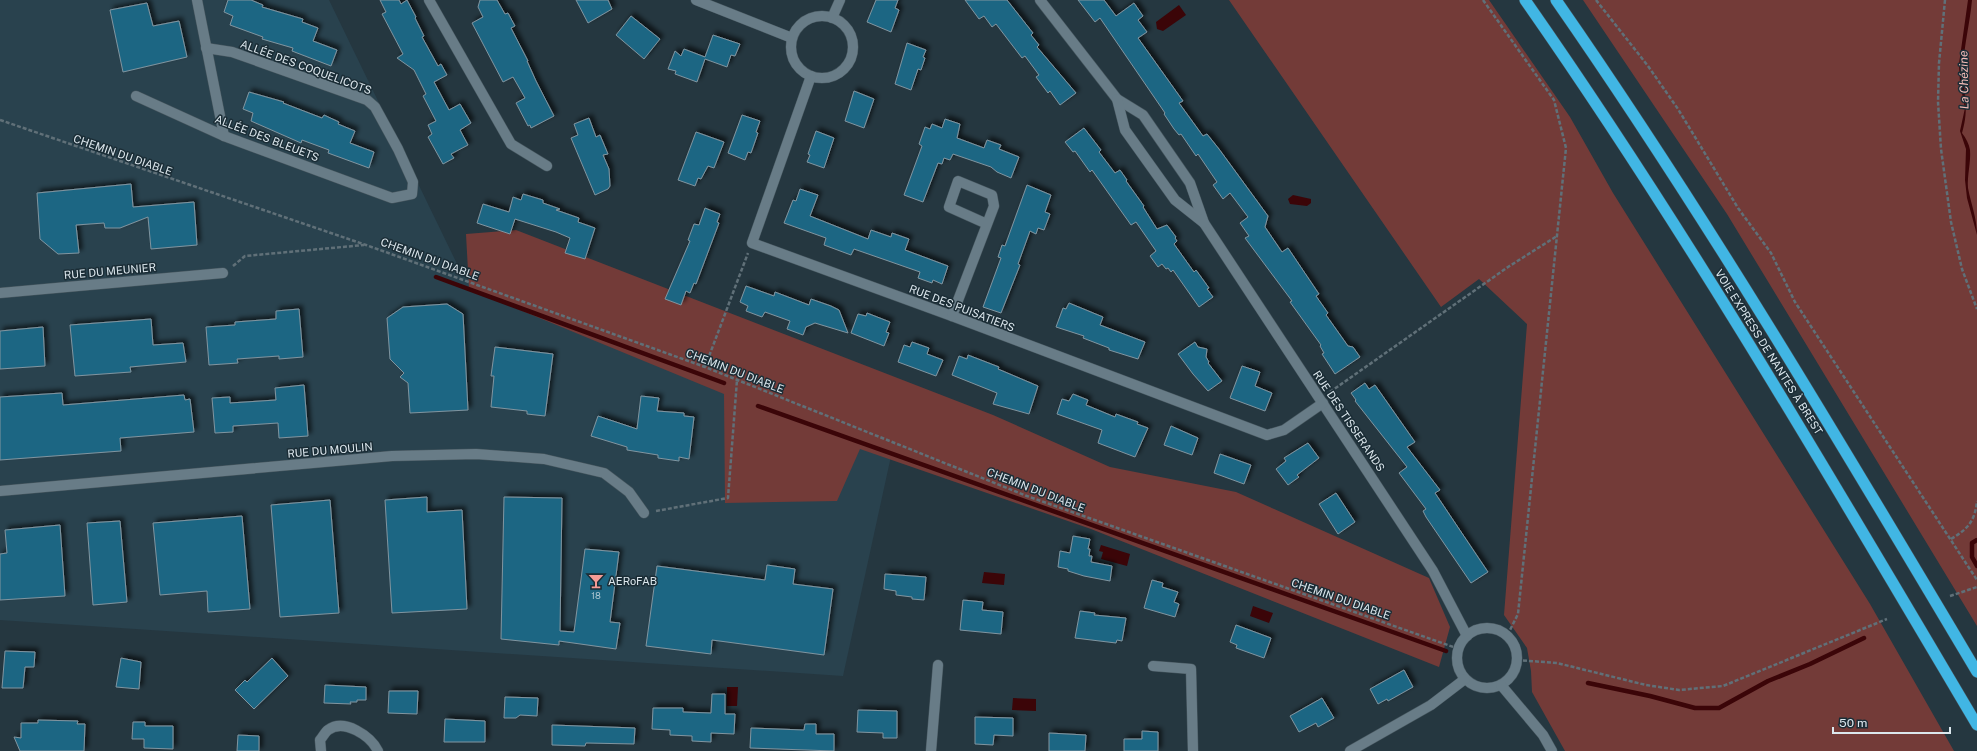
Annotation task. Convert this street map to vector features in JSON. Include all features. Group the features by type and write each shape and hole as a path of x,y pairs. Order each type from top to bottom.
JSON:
{"highway":[{"name":"VOIE EXPRESS DE NANTES À BREST","path":"1525,0 1643,177 1742,333 1821,461 1977,725"},
{"name":"VOIE EXPRESS DE NANTES À BREST","path":"1556,0 1683,191 1770,327 1977,672"}],"street":[{"path":"197,0 224,136"},
{"path":"429,0 511,144 547,166"},
{"path":"696,0 792,38"},
{"path":"832,18 840,0"},
{"name":"RUE DES TISSERANDS","path":"1040,0 1118,99 1143,115 1190,183 1204,223 1433,571 1467,636"},
{"path":"822,16 832,18 841,22 850,34 853,49 851,58 846,67 839,74 820,78 810,76 802,72 796,65 791,48 792,38 796,29 808,20 822,16"},
{"name":"ALLÉE DES COQUELICOTS","path":"206,48 232,52 367,100 375,106 398,149 413,182 412,194 392,198"},
{"path":"752,243 810,76"},
{"name":"ALLÉE DES BLEUETS","path":"136,96 224,136 392,198"},
{"name":"RUE DES TISSERANDS","path":"1118,99 1125,130 1175,200 1204,223"},
{"path":"952,316 994,206 992,195 958,181 949,207 987,224"},
{"name":"RUE DES PUISATIERS","path":"752,243 952,316 1267,435 1284,430 1321,401"},
{"name":"RUE DU MEUNIER","path":"0,292 223,273"},
{"name":"RUE DU MOULIN","path":"0,491 392,456 476,454 544,459 604,473 629,492 644,513"},
{"path":"1491,628 1507,636 1516,651 1517,660 1509,679 1501,685 1486,688 1478,687 1465,678 1457,663 1459,649 1467,636 1474,631 1491,628"},
{"path":"931,751 938,665"},
{"path":"1153,666 1191,669 1193,751"},
{"path":"1350,751 1431,704 1465,678"},
{"path":"1501,685 1543,735 1552,751"},
{"path":"321,751 320,740 328,730 338,726 357,730 375,746 378,751"}],"path":[{"path":"1483,0 1554,100 1566,148 1518,614 1507,636"},
{"path":"1596,0 1648,66 1678,109 1738,208 1771,253 1795,302 1977,580"},
{"path":"1945,0 1939,63 1938,102 1941,149 1950,222 1962,269 1977,309"},
{"name":"CHEMIN DU DIABLE","path":"0,120 366,245 705,367 1027,496 1459,649"},
{"path":"1321,401 1508,267 1557,236"},
{"path":"705,367 752,243"},
{"path":"223,273 246,256 366,245"},
{"path":"644,513 728,498 737,380"},
{"path":"1951,539 1966,530 1976,513 1977,501"},
{"path":"1950,596 1977,587"},
{"path":"1517,660 1557,663 1646,685 1679,690 1723,686 1887,619"}],"shaded area":[{"path":"0,0 329,0 459,268 490,298 893,447 843,676 0,620"},
{"path":"1229,0 1489,0 1570,117 1613,193 1870,604 1954,751 1565,751 1532,692 1531,671 1527,648 1504,615 1527,324 1479,279 1441,307"},
{"path":"1583,0 1977,0 1977,626 1727,214"},
{"path":"1968,0 1972,0 1963,68 1966,116 1962,133 1970,150 1968,188 1975,217 1977,235 1967,198 1965,180 1966,149 1960,131 1965,108 1960,83 1959,64"},
{"path":"1179,5 1186,15 1163,31 1157,29 1156,22"},
{"path":"1293,195 1311,199 1311,203 1307,206 1290,204 1288,199"},
{"path":"516,230 993,415 1110,467 1236,492 1429,578 1450,627 1439,667 1091,529 860,449 837,501 725,503 724,394 469,289 466,234"},
{"path":"1101,545 1130,554 1127,566 1101,559 1103,552 1099,551"},
{"path":"984,572 1005,574 1004,585 982,583"},
{"path":"1253,606 1273,613 1269,623 1250,616"},
{"path":"727,687 738,687 737,706 727,706"},
{"path":"1013,698 1036,699 1036,711 1012,710"}],"building":[{"path":"228,0 251,0 263,5 262,7 303,19 302,22 318,28 313,41 337,50 331,66 292,51 293,48 262,39 263,37 230,25 233,16 224,12"},
{"path":"380,0 399,0 401,4 407,0 424,36 422,37 438,66 441,64 447,75 434,82 449,110 460,104 471,123 460,130 468,145 451,154 454,158 443,164 428,137 432,134 428,125 436,121 423,96 426,94 414,70 397,58 403,54 382,14 386,12"},
{"path":"480,0 497,0 505,14 508,13 515,26 511,28 554,116 531,128 530,125 528,126 516,103 525,98 513,77 503,82 472,23 483,17 478,7"},
{"path":"576,0 608,0 612,9 588,23"},
{"path":"876,0 898,0 895,8 899,10 891,32 867,22"},
{"path":"965,0 1007,0 1033,33 1031,35 1039,45 1037,47 1076,93 1060,105 1050,91 1048,93 1036,77 1039,75 1025,56 1022,58 996,24 992,27 984,16 979,19"},
{"path":"1078,0 1104,0 1116,16 1134,3 1143,16 1138,20 1147,32 1138,38 1183,101 1179,103 1203,136 1207,134 1219,149 1268,216 1265,227 1282,252 1288,248 1319,294 1316,296 1328,313 1326,315 1348,346 1353,347 1360,357 1335,374 1322,354 1324,353 1320,346 1321,345 1290,302 1292,301 1245,238 1249,236 1240,223 1248,217 1230,193 1223,199 1213,185 1217,182 1198,154 1196,156 1181,134 1179,135 1174,129 1164,114 1165,113 1100,18 1095,22"},
{"path":"147,3 153,26 179,21 187,57 123,72 110,10"},
{"path":"631,16 660,39 644,59 616,35"},
{"path":"713,35 740,44 735,56 731,55 727,67 705,59 697,82 675,74 676,71 668,69 675,51 681,56 684,49 705,57"},
{"path":"907,43 926,50 923,57 925,58 921,70 918,69 911,90 895,84"},
{"path":"854,91 874,99 864,128 845,121"},
{"path":"249,92 284,102 283,103 322,118 324,115 339,122 338,124 355,131 350,143 374,152 369,168 328,153 329,150 302,140 301,143 251,121 253,113 243,109"},
{"path":"742,115 760,121 756,132 758,133 751,153 748,152 745,160 728,153"},
{"path":"589,118 596,137 600,135 608,154 603,155 609,169 610,186 608,189 595,195 571,138 578,135 574,124"},
{"path":"945,119 960,124 957,138 984,148 987,140 1001,145 999,149 1019,157 1011,178 997,172 991,167 953,154 950,160 944,158 942,164 938,163 923,202 904,195 922,146 919,144 925,127 930,129 932,124 942,128"},
{"path":"1084,128 1101,150 1099,152 1115,173 1120,170 1144,206 1143,207 1157,229 1167,225 1176,237 1175,238 1177,241 1174,244 1194,272 1196,270 1209,288 1207,289 1213,297 1199,307 1173,270 1171,272 1162,264 1158,267 1150,256 1156,251 1136,222 1131,225 1092,170 1090,172 1075,151 1073,152 1065,142"},
{"path":"816,131 834,138 824,168 807,162 810,155 808,154"},
{"path":"696,132 724,142 714,168 708,166 701,179 698,178 695,186 678,180"},
{"path":"131,184 133,207 194,202 197,245 151,249 148,217 120,228 105,228 104,223 76,225 79,253 58,254 40,239 37,193"},
{"path":"1027,185 1051,195 1045,212 1050,214 1044,230 1038,228 1036,234 1030,231 1018,264 1020,265 1001,313 983,307 1001,258 998,257 1002,245 1005,246"},
{"path":"800,189 818,195 810,216 868,239 871,230 891,237 892,233 909,239 905,250 948,266 942,284 933,280 932,283 918,278 920,272 854,249 851,255 824,245 826,238 784,223 793,200 796,201"},
{"path":"523,194 543,200 543,203 560,209 556,210 579,218 578,222 595,228 585,259 565,253 570,238 556,232 515,219 510,234 477,223 483,204 509,212 513,197 521,200"},
{"path":"705,208 720,214 717,222 719,223 696,284 694,283 690,293 686,291 681,305 665,299 690,241 688,240 694,224 699,225"},
{"path":"746,286 774,296 775,292 809,305 811,299 831,306 839,310 848,333 815,323 806,327 803,335 787,329 790,321 765,312 762,317 746,311 748,306 740,302"},
{"path":"1069,303 1103,317 1100,325 1145,342 1138,359 1109,350 1109,348 1083,338 1084,336 1056,327 1063,308 1066,309"},
{"path":"447,304 463,314 468,410 410,413 408,383 400,377 404,373 390,359 387,318 403,307"},
{"path":"299,309 303,357 279,359 279,356 237,359 238,363 209,365 206,327 235,325 235,322 276,319 276,311"},
{"path":"867,313 890,322 886,332 889,333 884,346 851,333 858,314 866,316"},
{"path":"151,319 153,345 183,343 186,362 130,367 131,372 75,376 70,325"},
{"path":"43,327 45,366 0,369 0,331"},
{"path":"912,342 929,348 927,354 943,360 936,376 898,362 904,345 910,347"},
{"path":"1195,342 1198,347 1207,349 1206,357 1209,362 1208,363 1222,381 1208,391 1178,354"},
{"path":"495,347 553,354 545,416 527,414 527,411 491,407 494,376 491,376"},
{"path":"968,355 999,367 998,369 1038,386 1029,414 993,404 997,393 952,375 959,356 967,359"},
{"path":"1242,366 1260,372 1255,386 1272,393 1265,411 1230,398"},
{"path":"1365,383 1369,389 1375,385 1415,442 1407,447 1440,490 1435,493 1488,572 1471,583 1426,517 1423,511 1426,509 1399,473 1407,467 1355,401 1356,400 1351,393"},
{"path":"304,385 308,436 279,438 278,423 233,426 233,432 215,433 212,398 230,397 230,403 276,400 275,388"},
{"path":"62,393 63,405 184,395 185,400 190,399 194,432 120,438 121,451 0,460 0,397"},
{"path":"1073,394 1088,400 1086,405 1115,417 1116,414 1138,422 1137,424 1148,428 1135,457 1098,443 1102,430 1057,414 1062,399 1069,401"},
{"path":"641,396 659,398 657,411 684,413 684,416 694,417 689,459 679,457 679,461 658,458 658,455 627,450 627,447 591,436 598,416 637,429"},
{"path":"1171,426 1198,438 1192,455 1164,445"},
{"path":"1308,443 1319,458 1297,475 1299,477 1288,485 1276,469 1286,461 1284,458"},
{"path":"1220,454 1251,465 1244,484 1214,473"},
{"path":"1336,493 1355,522 1338,534 1319,504"},
{"path":"427,497 427,512 462,510 467,609 392,613 385,500"},
{"path":"504,497 562,498 560,631 574,632 585,549 619,552 610,622 620,623 616,649 559,641 559,645 501,639"},
{"path":"330,500 339,613 280,617 271,505"},
{"path":"242,516 250,609 208,612 207,591 160,595 153,523"},
{"path":"120,521 127,602 93,605 87,523"},
{"path":"60,525 65,596 0,600 0,554 7,553 5,530"},
{"path":"1073,536 1090,539 1088,549 1090,549 1089,556 1092,556 1091,562 1112,566 1110,581 1084,576 1068,571 1068,569 1058,567 1060,551 1070,553"},
{"path":"767,565 795,569 793,584 833,589 824,655 712,640 711,654 646,646 657,566 765,580"},
{"path":"885,574 926,577 924,600 896,595 896,591 884,589"},
{"path":"1152,580 1163,583 1162,587 1178,592 1174,602 1179,604 1175,617 1144,608"},
{"path":"963,600 983,602 982,610 1003,612 1001,634 960,630"},
{"path":"1080,611 1095,613 1094,615 1126,618 1122,641 1117,640 1116,643 1075,638"},
{"path":"1236,625 1271,638 1264,658 1236,648 1237,645 1230,642"},
{"path":"5,651 35,652 34,667 25,667 23,688 2,688"},
{"path":"121,658 141,662 139,689 116,687"},
{"path":"272,658 288,676 254,709 235,690 245,680 247,682"},
{"path":"1404,670 1413,687 1388,701 1387,699 1378,704 1370,689"},
{"path":"325,685 366,687 366,700 357,700 357,702 350,702 351,704 324,703"},
{"path":"389,691 418,691 417,714 388,713"},
{"path":"712,694 725,694 725,714 735,714 734,734 711,733 711,742 692,741 692,736 670,735 670,730 652,729 653,708 683,708 683,712 711,713"},
{"path":"505,697 538,698 537,716 520,715 516,718 504,718"},
{"path":"1322,698 1334,718 1318,727 1316,723 1299,732 1290,716"},
{"path":"858,710 897,711 897,738 883,738 883,733 857,732"},
{"path":"975,717 1013,718 1013,736 994,735 993,745 975,744"},
{"path":"445,719 485,721 485,742 444,742"},
{"path":"38,720 78,721 77,724 85,724 84,751 20,751 14,737 21,738 21,723 38,723"},
{"path":"133,722 145,722 145,726 173,726 173,749 144,748 144,739 132,739"},
{"path":"805,724 816,724 816,734 834,734 834,751 750,748 751,728 804,730"},
{"path":"552,725 635,728 634,744 586,743 585,746 552,745"},
{"path":"1142,731 1158,732 1158,751 1124,751 1124,739 1142,739"},
{"path":"1049,733 1086,735 1085,751 1049,751"},
{"path":"238,735 259,736 259,751 237,751"}],"waterway":[{"path":"436,277 724,383"},
{"path":"758,406 1446,651"},
{"path":"1977,540 1972,543 1972,557 1977,566"},
{"path":"1588,683 1650,696 1695,708 1719,708 1768,681 1810,664 1864,638"}],"place":[{"name":"AERoFAB","path":"596,581"}],"water label":[{"name":"La Chézine","path":"1964,80"}]}
